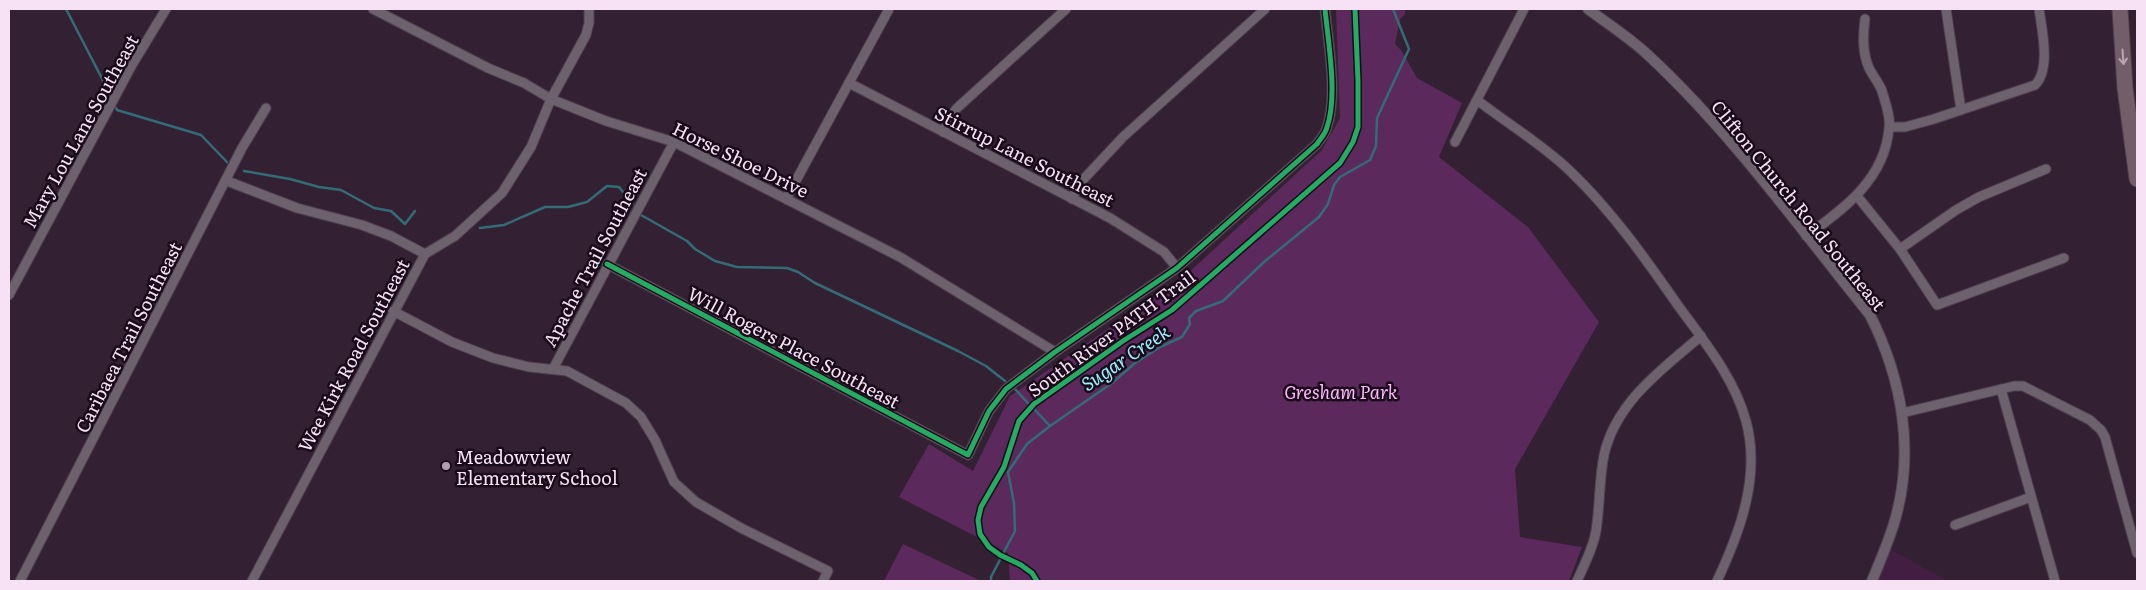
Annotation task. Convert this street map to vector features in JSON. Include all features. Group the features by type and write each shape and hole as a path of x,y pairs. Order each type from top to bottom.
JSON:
{"highway":[{"path":"2120,9 2125,88 2137,179"}],"street":[{"name":"Mary Lou Lane Southeast","path":"9,295 132,65 166,9"},
{"name":"Horse Shoe Drive","path":"373,9 488,68 524,83 551,99 606,121 674,142 900,257 1055,352"},
{"name":"Wee Kirk Road Southeast","path":"252,581 393,311 425,254 455,236 502,193 531,147 551,99 586,34 589,23 589,9"},
{"path":"786,199 889,9"},
{"path":"943,132 956,109 1066,9"},
{"path":"1072,199 1080,183 1123,136 1265,9"},
{"path":"1055,352 1177,268 1318,144 1327,128 1331,91 1326,9"},
{"path":"1455,142 1524,9"},
{"name":"Clifton Church Road Southeast","path":"1588,9 1646,54 1680,86 1742,154 1870,315 1890,360 1902,413 1904,451 1900,496 1889,541 1872,581"},
{"path":"1946,9 1961,110"},
{"path":"1890,127 1905,127 2035,85 2043,74 2044,52 2039,9"},
{"path":"1806,236 1843,209 1857,196 1882,160 1890,127 1881,89 1866,57 1864,43 1865,19"},
{"name":"Stirrup Lane Southeast","path":"849,83 1110,218 1164,252 1177,268"},
{"path":"1477,100 1554,156 1579,180 1626,236 1700,336 1734,387 1746,421 1749,440 1749,486 1736,542 1717,581"},
{"name":"Caribaea Trail Southeast","path":"20,581 227,181 242,148 266,108"},
{"name":"Apache Trail Southeast","path":"393,311 452,342 493,358 529,367 553,369 607,264 674,142"},
{"path":"1900,249 1956,210 1979,197 2046,169"},
{"path":"227,181 297,208 362,225 391,236 425,254"},
{"path":"1857,196 1900,249 1937,305 2064,258"},
{"name":"Will Rogers Place Southeast","path":"607,264 968,455 989,412 1006,389 1055,352"},
{"path":"1577,581 1592,548 1596,533 1604,455 1613,431 1626,407 1645,384 1700,336"},
{"path":"553,369 567,371 626,403 641,417 655,440 674,482 696,502 741,528 828,571 823,581"},
{"path":"1902,413 2001,389 2023,386 2090,420 2101,430 2105,437 2137,553"},
{"path":"2001,389 2055,581"},
{"path":"1955,525 2031,497"}],"shaded area":[{"path":"1886,547 1948,581 1869,581"}],"green space":[{"name":"Gresham Park","path":"1336,9 1405,9 1405,14 1400,19 1395,44 1401,50 1417,78 1462,103 1439,157 1528,227 1599,322 1515,469 1520,537 1582,547 1569,581 1010,581 1008,553 899,497 929,444 973,471 1010,396 1186,275 1322,150 1340,118"},
{"path":"903,544 981,581 884,581"}],"waterway":[{"path":"66,9 110,94"},
{"name":"Sugar Creek","path":"991,581 991,577 1015,531 1014,503 1008,472 1027,444 1112,383 1135,363 1160,347 1182,337 1190,324 1189,318 1196,311 1223,301 1264,262 1319,217 1328,204 1334,185 1340,177 1370,160 1376,146 1377,118 1409,49 1393,9"},
{"path":"116,108 117,110 201,135 227,162"},
{"path":"244,171 341,190 374,208 391,211 405,224 415,211"},
{"path":"480,228 504,225 545,207 568,207 587,202 607,186 619,187 633,204"},
{"path":"641,215 687,241 695,249 715,261 737,267 787,268 798,272 815,283 958,351 986,366 1005,381"},
{"path":"1015,389 1028,403"},
{"path":"1035,410 1050,426"}],"cycle path":[{"name":"South River PATH Trail","path":"607,264 968,455 989,411 1006,389 1055,352 1177,268 1317,144 1326,129 1332,100 1325,9"},
{"name":"South River PATH Trail","path":"1037,581 1032,573 1021,565 1000,555 989,547 980,534 978,520 981,507 1004,467 1019,421 1034,404 1123,341 1172,310 1340,163 1353,142 1358,127 1355,9"}],"place":[{"name":"Meadowview Elementary School","path":"446,466"}]}
